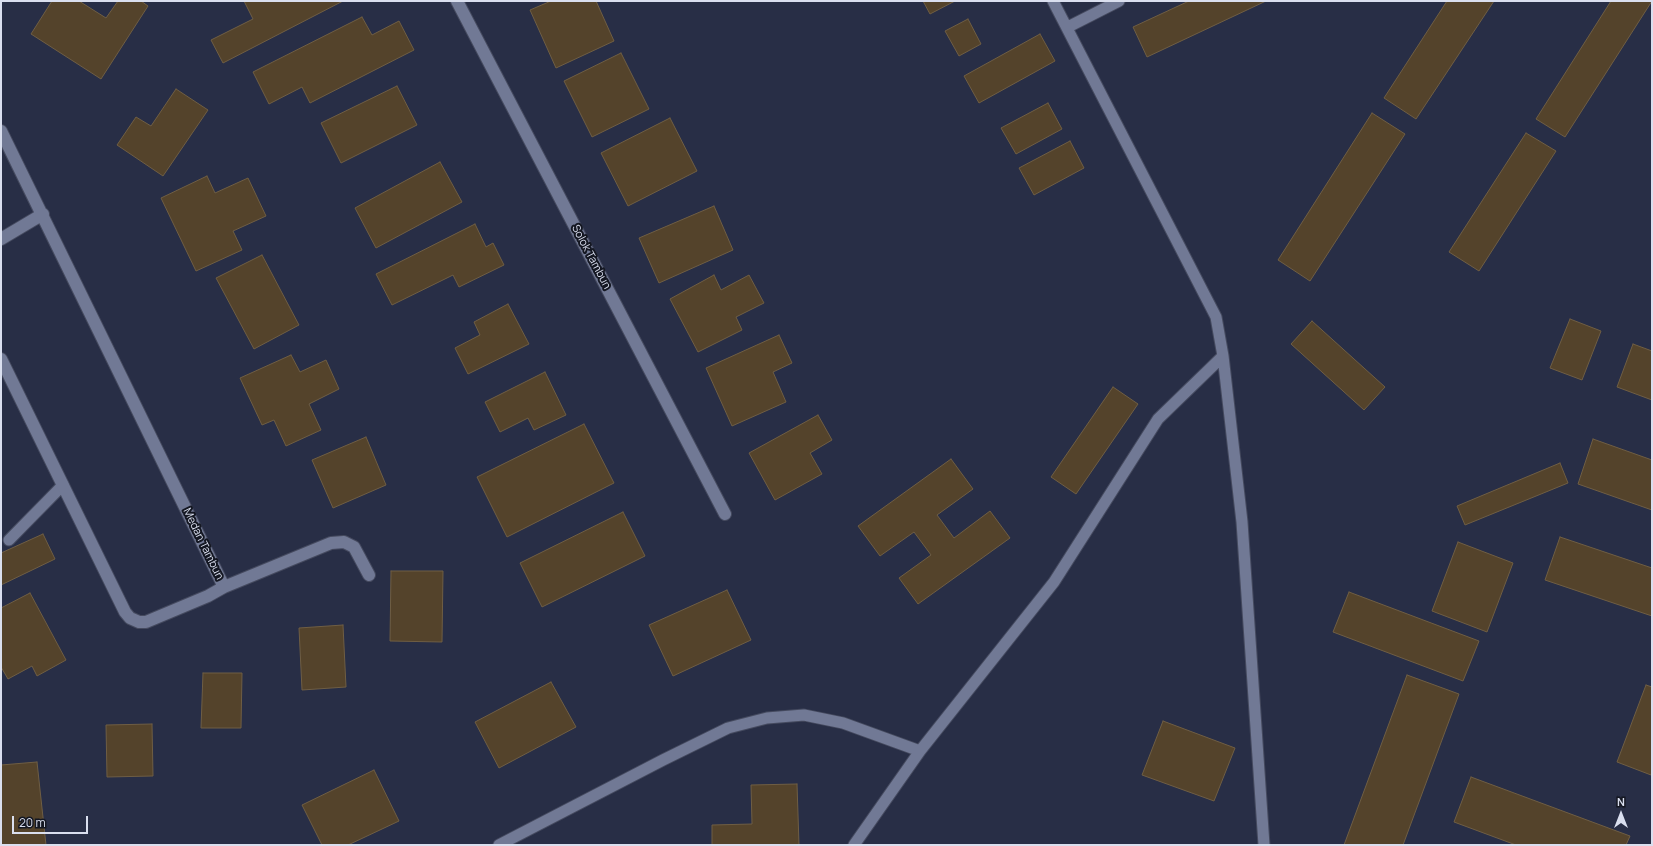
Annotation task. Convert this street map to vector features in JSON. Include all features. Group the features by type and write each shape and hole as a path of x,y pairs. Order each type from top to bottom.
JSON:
{"street":[{"name":"Solok Tambun","path":"457,1 725,514"},
{"name":"Medan Tambun","path":"1,130 224,587 208,596 146,622 139,622 130,618 125,612 1,360"},
{"path":"1,239 42,214"},
{"path":"224,587 331,543 344,542 354,548 369,575"}],"lane":[{"path":"1053,1 1068,27 1216,317 1223,356 1242,522 1264,845"},
{"path":"1068,27 1119,1"},
{"path":"854,845 920,751 1054,582 1158,419 1223,356"},
{"path":"9,540 63,485"},
{"path":"499,845 728,728 767,718 804,715 843,723 888,738 920,751"}],"building":[{"path":"52,1 79,1 106,18 118,1 141,1 148,6 101,79 31,34"},
{"path":"244,1 343,1 223,63 211,40 253,19"},
{"path":"551,1 596,1 614,41 556,68 530,10"},
{"path":"923,1 955,1 930,14"},
{"path":"1189,1 1266,1 1147,57 1133,27"},
{"path":"1447,1 1494,1 1416,119 1384,98"},
{"path":"1611,1 1652,1 1565,137 1536,119"},
{"path":"362,17 372,35 399,21 414,50 310,103 302,87 269,104 253,72"},
{"path":"968,19 981,44 959,56 945,31"},
{"path":"1040,34 1055,61 979,103 964,76"},
{"path":"621,53 649,109 592,137 564,81"},
{"path":"397,86 417,125 341,163 321,123"},
{"path":"176,89 208,110 163,176 117,145 136,117 151,126"},
{"path":"1048,103 1062,129 1016,154 1001,128"},
{"path":"1372,113 1405,134 1310,281 1278,260"},
{"path":"670,118 697,171 628,206 601,153"},
{"path":"1526,133 1556,151 1479,271 1449,252"},
{"path":"1070,141 1084,168 1034,195 1019,168"},
{"path":"440,162 462,202 376,248 355,208"},
{"path":"207,176 215,193 248,178 266,216 233,231 242,250 196,271 161,198"},
{"path":"714,206 733,250 659,283 639,238"},
{"path":"475,224 486,247 493,243 504,265 459,287 453,275 392,305 376,274"},
{"path":"262,255 299,325 254,349 216,278"},
{"path":"714,275 721,290 749,275 764,303 736,317 742,330 698,352 670,299"},
{"path":"508,304 529,344 468,374 455,348 480,335 474,322"},
{"path":"1570,319 1601,331 1582,380 1550,368"},
{"path":"1312,321 1385,387 1364,410 1291,344"},
{"path":"779,335 792,363 773,372 786,402 732,426 706,368"},
{"path":"1633,344 1652,351 1652,400 1617,387"},
{"path":"291,355 300,372 326,360 339,389 309,404 321,430 286,446 274,420 262,425 240,378"},
{"path":"545,372 566,415 534,430 528,418 500,432 485,402"},
{"path":"1113,387 1138,404 1076,494 1051,477"},
{"path":"818,415 832,440 810,453 822,474 775,500 749,453"},
{"path":"584,424 614,483 507,537 477,477"},
{"path":"366,437 386,485 333,508 312,460"},
{"path":"1593,439 1652,460 1652,510 1578,484"},
{"path":"951,459 973,489 937,515 954,538 990,511 1010,538 918,604 899,578 931,555 914,532 880,556 858,526"},
{"path":"1560,463 1568,483 1465,525 1457,506"},
{"path":"623,512 645,556 542,607 520,563"},
{"path":"43,534 55,559 1,585 1,553"},
{"path":"1560,537 1652,568 1652,616 1545,580"},
{"path":"1458,542 1513,563 1487,632 1432,611"},
{"path":"391,571 443,571 442,642 390,641"},
{"path":"727,590 751,640 673,676 649,625"},
{"path":"1349,592 1479,641 1463,681 1333,632"},
{"path":"30,593 66,660 37,676 32,666 8,679 1,667 1,608"},
{"path":"343,625 346,687 302,690 299,628"},
{"path":"203,673 242,673 241,728 201,728"},
{"path":"1407,675 1459,694 1403,845 1344,845"},
{"path":"551,682 576,727 499,768 475,722"},
{"path":"1646,685 1652,687 1651,775 1617,762"},
{"path":"1163,721 1235,748 1214,801 1142,775"},
{"path":"152,724 153,776 107,777 106,725"},
{"path":"37,762 46,845 1,845 1,765"},
{"path":"374,770 399,821 348,845 322,845 302,805"},
{"path":"1471,777 1630,836 1626,845 1516,845 1454,822"},
{"path":"797,784 799,845 712,845 712,825 752,824 751,785"}]}
